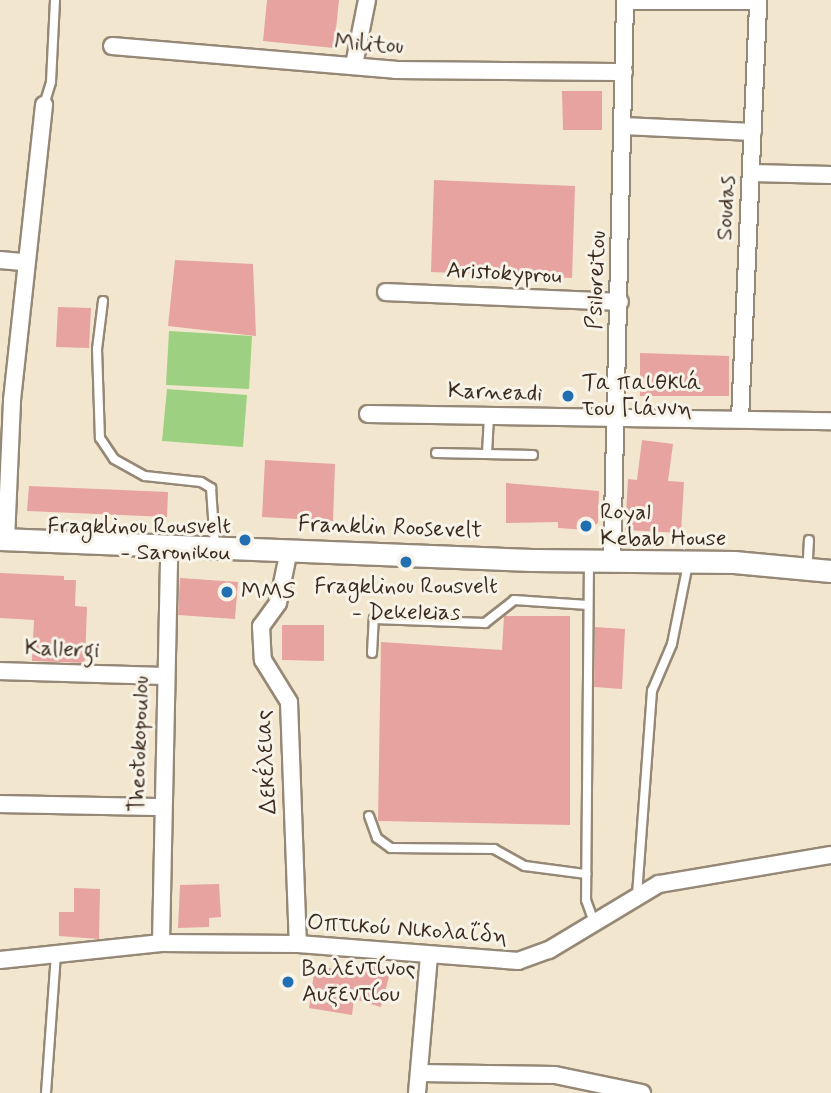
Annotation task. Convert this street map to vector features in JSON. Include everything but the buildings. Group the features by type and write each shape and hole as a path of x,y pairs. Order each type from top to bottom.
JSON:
{"main road":[{"name":"Franklin Roosevelt","path":"3,539 612,562 778,564 791,570 831,571"},
{"name":"Franklin Roosevelt","path":"778,564 809,549 831,558"}],"street":[{"path":"354,65 367,0"},
{"path":"625,0 758,0"},
{"name":"Psiloreitou","path":"612,562 625,0"},
{"name":"Soudas","path":"740,419 758,0"},
{"name":"Militou","path":"113,46 394,70 624,72"},
{"path":"3,539 6,399 44,105"},
{"path":"623,126 753,132"},
{"path":"752,173 831,175"},
{"path":"0,260 25,262"},
{"name":"Aristokyprou","path":"386,292 620,302"},
{"name":"Karneadi","path":"368,414 489,415 614,421 740,419 814,426 831,421"},
{"name":"Theotokopoulou","path":"161,943 161,807 169,547"},
{"name":"Δεκέλειας","path":"289,550 278,603 261,626 263,660 289,702 298,944"},
{"name":"Kallergi","path":"0,671 164,676"},
{"path":"0,804 161,807"},
{"name":"Οπτικού Νικολαΐδη","path":"0,960 161,943 298,944 429,957 518,961 549,950 636,895 659,884 831,855"},
{"path":"417,1093 429,957"},
{"path":"420,1073 555,1075 642,1093"}],"lane":[{"path":"44,105 51,82 55,0"},
{"path":"103,301 97,349 100,439 114,459 145,476 201,482 211,488 215,549"},
{"path":"487,454 489,415"},
{"path":"436,453 533,455"},
{"path":"589,561 586,900 594,922"},
{"path":"636,895 652,691 672,644 689,561"},
{"path":"372,653 374,619 485,623 514,600 588,605"},
{"path":"369,816 377,838 391,848 494,849 526,866 586,873"},
{"path":"46,1093 56,954"}],"green space":[{"path":"169,331 252,336 249,389 166,385"},
{"path":"167,389 247,395 243,447 162,441"}],"place":[{"name":"Τα παιθκιά του Γιάννη","path":"568,396"},
{"name":"Royal Kebab House","path":"586,526"},
{"name":"Fragklinou Rousvelt - Saronikou","path":"245,540"},
{"name":"Fragklinou Rousvelt - Dekeleias","path":"406,562"},
{"name":"MMS","path":"227,592"},
{"name":"Βαλεντίνος Αυξεντίου","path":"288,982"}]}
